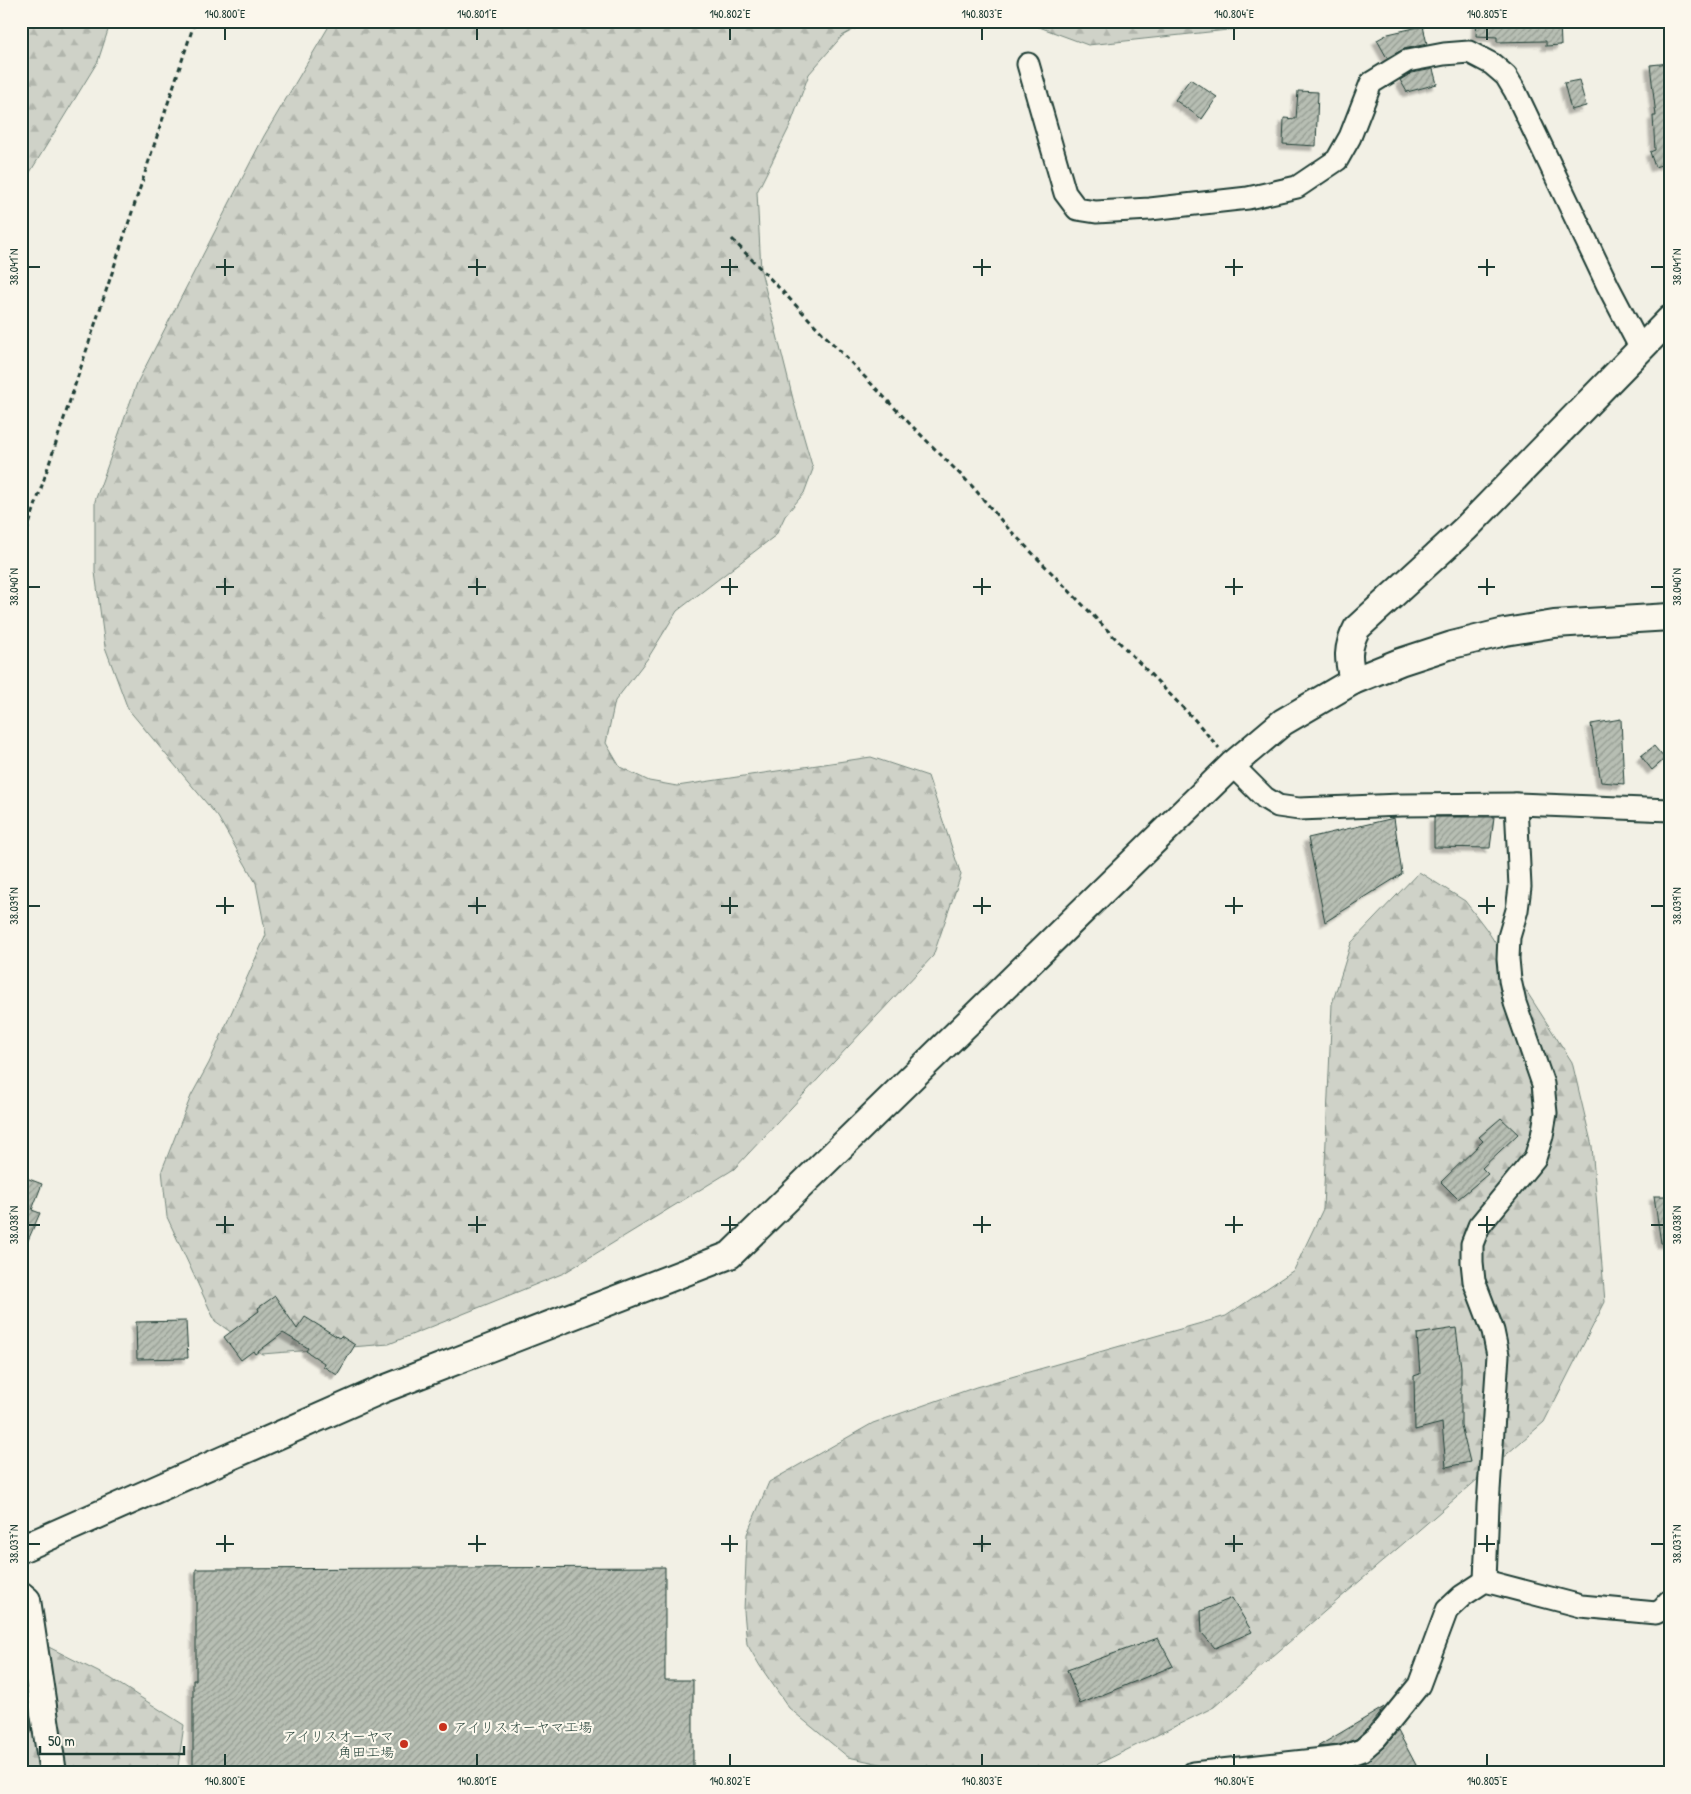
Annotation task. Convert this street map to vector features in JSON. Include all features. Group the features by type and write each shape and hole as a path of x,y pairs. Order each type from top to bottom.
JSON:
{"street":[{"path":"1028,64 1065,193 1077,209 1096,212 1150,209 1248,198 1297,187 1337,160 1350,137 1370,83 1407,61 1444,54 1469,52 1492,64 1506,76 1515,91 1608,286 1641,349"},
{"path":"1353,681 1348,659 1348,649 1357,628 1465,529 1670,319"},
{"path":"21,1549 381,1390 730,1255 1232,764 1283,722 1353,681 1408,659 1452,645 1505,632 1554,624 1670,617"},
{"path":"1232,764 1265,798 1278,806 1299,809 1401,805 1516,804 1670,810"},
{"path":"1485,1581 1498,1356 1493,1331 1474,1281 1472,1244 1478,1226 1535,1158 1542,1136 1546,1113 1543,1084 1515,1003 1510,980 1508,959 1509,937 1517,910 1520,887 1516,804"},
{"path":"1193,1773 1342,1757 1362,1750 1376,1738 1419,1685 1447,1610 1462,1596 1485,1581 1582,1606 1656,1613 1663,1610 1670,1601"},
{"path":"21,1595 27,1600 53,1773"}],"path":[{"path":"21,549 195,21"},
{"path":"732,239 972,486 1006,526 1194,719 1232,764"}],"green space":[{"path":"21,21 111,21 98,61 21,187"},
{"path":"332,21 869,21 842,36 809,74 790,126 757,192 761,271 794,403 813,469 804,493 785,516 776,535 677,611 648,658 615,701 606,743 620,767 649,781 677,786 871,757 928,776 961,875 933,956 734,1169 564,1273 389,1344 262,1354 215,1321 167,1217 162,1170 191,1096 209,1063 266,935 256,883 218,817 128,709 105,647 95,572 95,501 137,383 264,136"},
{"path":"1023,21 1246,21 1237,29 1088,45"},
{"path":"1419,872 1465,901 1487,930 1572,1062 1592,1146 1605,1302 1544,1422 1214,1707 1080,1773 922,1773 848,1757 789,1708 747,1644 744,1611 747,1534 769,1482 873,1423 976,1387 1226,1316 1294,1270 1323,1209 1332,1004 1351,943"},
{"path":"21,1633 110,1678 184,1725 177,1773 21,1773"}],"building":[{"path":"1477,21 1560,21 1561,45 1546,46 1546,41 1497,42 1497,37 1476,36"},
{"path":"1423,26 1427,44 1404,49 1387,58 1377,40 1388,34"},
{"path":"1670,63 1670,162 1655,167 1650,152 1655,150 1653,116 1656,116 1650,65"},
{"path":"1433,69 1437,84 1407,92 1400,80 1412,73"},
{"path":"1190,79 1217,97 1202,119 1175,100"},
{"path":"1579,80 1586,106 1571,110 1564,83"},
{"path":"1298,91 1318,92 1316,146 1283,144 1284,118 1296,119"},
{"path":"1621,719 1624,784 1601,782 1591,724"},
{"path":"1654,746 1665,759 1652,770 1641,756"},
{"path":"1434,817 1494,817 1490,848 1434,847"},
{"path":"1394,818 1402,874 1325,922 1308,838"},
{"path":"1501,1118 1518,1134 1482,1168 1488,1174 1458,1199 1441,1182 1483,1141 1479,1137"},
{"path":"21,1176 42,1184 32,1210 40,1213 21,1256"},
{"path":"1654,1196 1670,1196 1670,1243 1661,1243"},
{"path":"275,1296 297,1329 305,1317 339,1338 341,1336 355,1345 337,1375 323,1366 324,1363 306,1351 308,1348 283,1333 255,1354 253,1351 241,1360 224,1337 259,1311 258,1308"},
{"path":"186,1321 188,1358 137,1359 136,1322"},
{"path":"1456,1328 1461,1367 1461,1425 1470,1462 1446,1467 1442,1423 1415,1430 1414,1376 1420,1374 1417,1334"},
{"path":"665,1567 665,1680 693,1680 693,1773 193,1773 193,1680 196,1680 196,1569"},
{"path":"1232,1598 1252,1632 1215,1648 1202,1633 1201,1611"},
{"path":"1158,1638 1173,1666 1080,1704 1067,1670"},
{"path":"1384,1707 1367,1729 1356,1739 1339,1745 1317,1747"},
{"path":"1398,1731 1417,1767 1400,1773 1320,1773 1346,1769 1366,1762 1384,1747"}],"place":[{"name":"アイリスオーヤマ工場","path":"443,1727"},
{"name":"アイリスオーヤマ 角田工場","path":"404,1744"}]}
